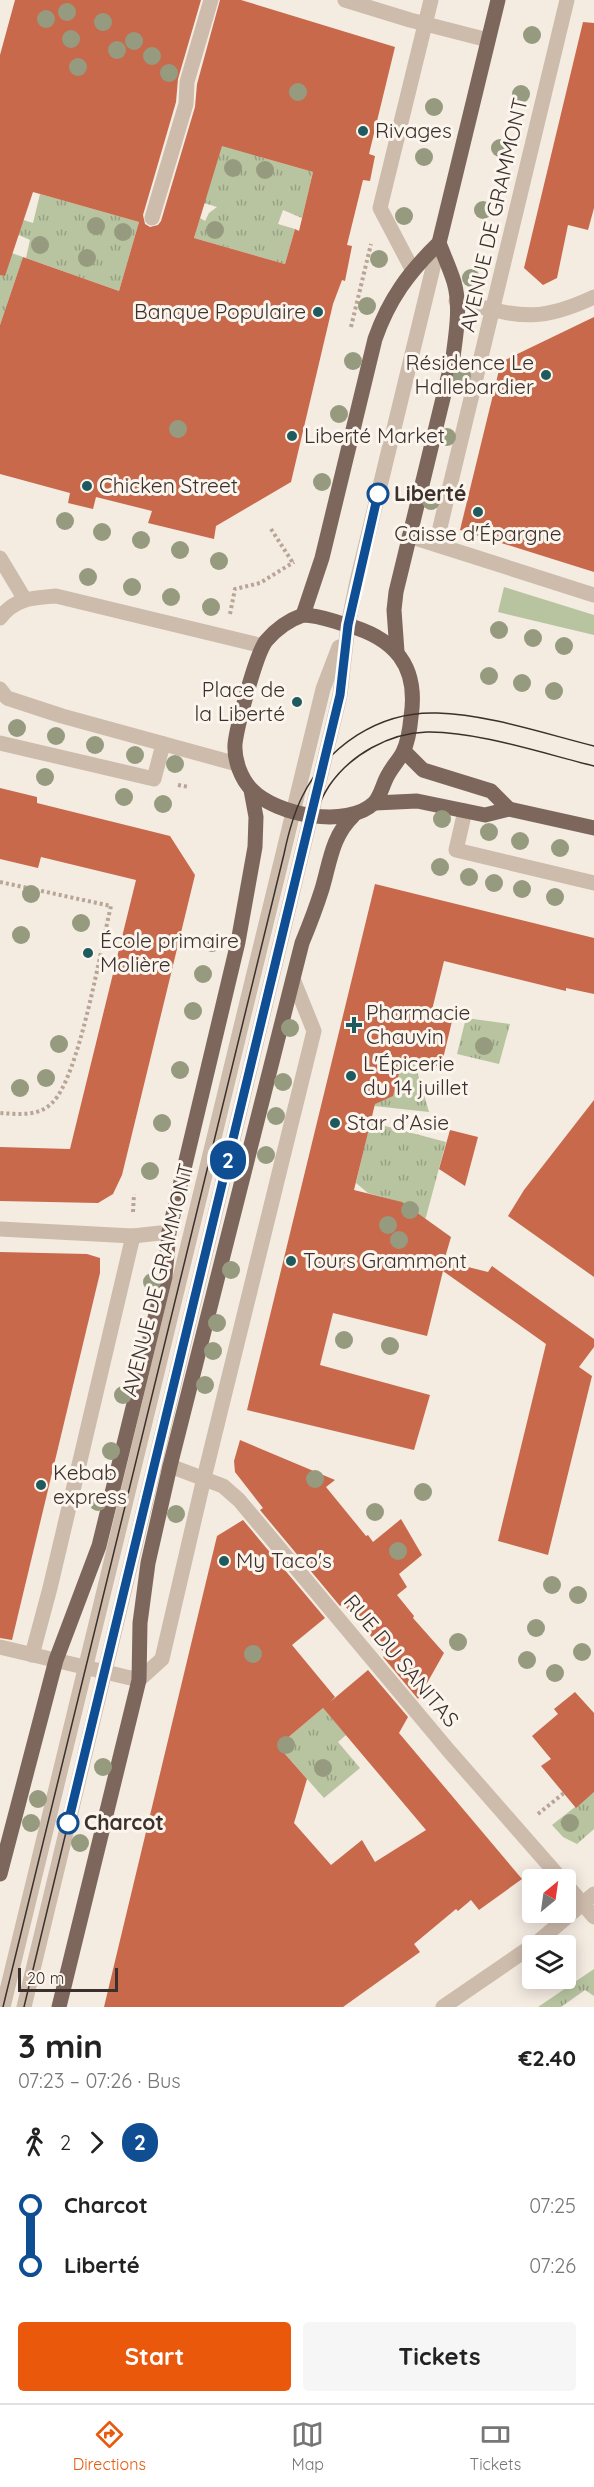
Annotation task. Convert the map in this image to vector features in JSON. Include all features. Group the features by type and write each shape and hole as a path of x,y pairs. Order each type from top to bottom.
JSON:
{"main road":[{"name":"AVENUE DE GRAMMONT","path":"397,652 394,610 396,592 453,357 455,284 439,243 498,0"},
{"path":"303,615 322,558 375,339 389,307 412,269 439,243"},
{"path":"353,816 310,815 268,802 251,790 237,764 235,744 255,663 263,646 280,628 303,615 315,615 367,630 384,639 397,652 407,670 413,697 404,752 388,774 375,802"},
{"path":"404,752 423,770 491,791 510,809"},
{"name":"AVENUE DE GRAMMONT","path":"0,1874 56,1660 99,1546 165,1277 168,1232 238,942 255,847 256,817 251,790"},
{"path":"59,2007 139,1680 140,1623 148,1563 170,1466 302,944 322,890 333,847 344,824 375,802 417,801 485,815 510,809 594,828"}],"street":[{"path":"152,218 186,104 187,82 211,0"},
{"path":"345,0 488,40"},
{"path":"412,269 380,208 431,0"},
{"name":"AVENUE DE GRAMMONT","path":"436,544 567,0"},
{"name":"AVENUE DE GRAMMONT","path":"24,2007 340,695 348,625 439,243"},
{"path":"456,301 535,316 566,310 594,297"},
{"path":"409,536 594,595"},
{"path":"0,558 24,598"},
{"path":"0,618 10,605 24,598 56,596 263,646"},
{"name":"AVENUE DE GRAMMONT","path":"3,2007 323,689 348,625"},
{"path":"0,689 7,698 237,764"},
{"path":"0,742 154,779 163,744"},
{"path":"465,811 456,850 594,883"},
{"path":"0,1647 139,1680 162,1659 314,1031 293,979"},
{"path":"0,1229 133,1236 168,1232"},
{"name":"AVENUE DE GRAMMONT","path":"32,1655 133,1236"},
{"path":"170,1466 204,1478"},
{"name":"RUE DU SANITAS","path":"204,1478 223,1486 239,1500 449,1751 552,1869"},
{"path":"546,1935 588,1899 594,1917"},
{"path":"443,2007 522,1953"}],"path":[{"path":"271,529 294,565"},
{"path":"294,565 296,554"},
{"path":"228,621 235,589 260,583 294,565"},
{"path":"0,882 111,906 81,1032 66,1082 52,1103 39,1112 28,1115 0,1113"},
{"path":"538,1814 564,1793"}],"green space":[{"path":"197,128 262,150 260,157 313,172 302,218 283,210 278,224 295,229 285,264 194,238 200,218 205,221 209,213 217,207 204,203"},
{"path":"40,194 139,222 119,291 26,258 30,240 12,232 17,218 33,223"},
{"path":"0,249 23,257 0,325"},
{"path":"504,587 594,615 594,635 498,612"},
{"path":"466,1018 510,1024 499,1064 457,1054"},
{"path":"386,1054 414,1061 429,1112 374,1106"},
{"path":"370,1122 446,1142 426,1217 417,1236 400,1202 368,1193 356,1183"},
{"path":"323,1708 346,1735 338,1742 360,1768 324,1798 278,1746"},
{"path":"594,1792 594,1829 577,1844 563,1837 552,1825"},
{"path":"594,1969 594,1996 585,1990 561,2007 538,2007 565,1989 576,1989 576,1981"}],"building":[{"path":"15,0 201,0 178,79 176,102 143,215 145,224 150,227 158,225 161,221 195,107 197,84 220,0 241,0 395,47 369,154 375,156 370,181 363,180 347,245 352,246 345,281 342,280 333,304 291,482 216,526 214,539 148,523 152,511 96,497 93,509 68,503 70,493 0,474 0,325 23,257 119,291 139,222 33,192 5,276 0,275 0,55","holes":["222,146 313,172 299,231 295,229 285,264 194,238"]},
{"path":"583,22 594,23 594,208 588,230 568,225 557,278 543,285 524,268"},
{"path":"594,317 594,572 460,530 501,362"},
{"path":"0,788 37,797 37,803 170,836 195,875 122,1175 113,1194 98,1203 0,1201 0,1147 70,1149 136,880 41,857 38,868 0,859"},
{"path":"375,884 594,938 594,994 566,988 566,991 444,961 431,1014 453,1017 441,1067 403,1058 393,1096 375,1104 354,1190 402,1202 451,1237 444,1261 488,1272 492,1266 594,1339 594,1347 579,1367 592,1376 548,1555 498,1541 546,1344 443,1271 427,1336 333,1313 320,1365 430,1395 414,1450 247,1410"},
{"path":"594,1100 594,1277 508,1216 524,1190"},
{"path":"450,1130 478,1137 465,1186 439,1169"},
{"path":"0,1252 87,1254 100,1258 100,1273 12,1640 0,1638"},
{"path":"240,1440 335,1480 326,1487 373,1542 401,1519 422,1555 399,1574 407,1587 397,1595 414,1616 413,1618 444,1653 418,1699 383,1657 386,1655 362,1625 343,1604 340,1606 260,1510 263,1508 235,1472 234,1461"},
{"path":"243,1520 325,1618 292,1645 335,1697 330,1702 368,1670 408,1717 399,1733 522,1879 479,1910 471,1900 458,1911 456,1909 414,1944 420,1952 343,2007 104,2007 217,1536","holes":["323,1708 426,1830 375,1862 362,1840 331,1865 294,1823 307,1779 278,1746"]},
{"path":"575,1692 594,1713 594,1792 576,1808 541,1766 551,1759 532,1736 558,1714 554,1709"}],"tram line":[{"path":"3,2007 287,840 302,797 325,762 340,747 375,725 416,714 437,713 475,717 516,725 594,746"},
{"path":"24,2007 300,858 320,803 338,775 359,756 385,741 413,733 467,735 594,766"}],"bus line":[{"name":"2","path":"68,1823 340,695 348,625 378,494"}],"place":[{"name":"Rivages","path":"363,131"},
{"name":"Banque Populaire","path":"318,312"},
{"name":"Résidence Le Hallebardier","path":"546,375"},
{"name":"Liberté Market","path":"292,436"},
{"name":"Chicken Street","path":"87,486"},
{"name":"Liberté","path":"378,494"},
{"name":"Caisse d'Épargne","path":"478,512"},
{"name":"Place de la Liberté","path":"297,702"},
{"name":"École primaire Molière","path":"88,953"},
{"name":"Pharmacie Chauvin","path":"354,1025"},
{"name":"L'Épicerie du 14 juillet","path":"351,1076"},
{"name":"Star d’Asie","path":"335,1123"},
{"name":"Tours Grammont","path":"291,1261"},
{"name":"Kebab express","path":"41,1485"},
{"name":"My Taco's","path":"224,1561"},
{"name":"Charcot","path":"68,1823"}]}
